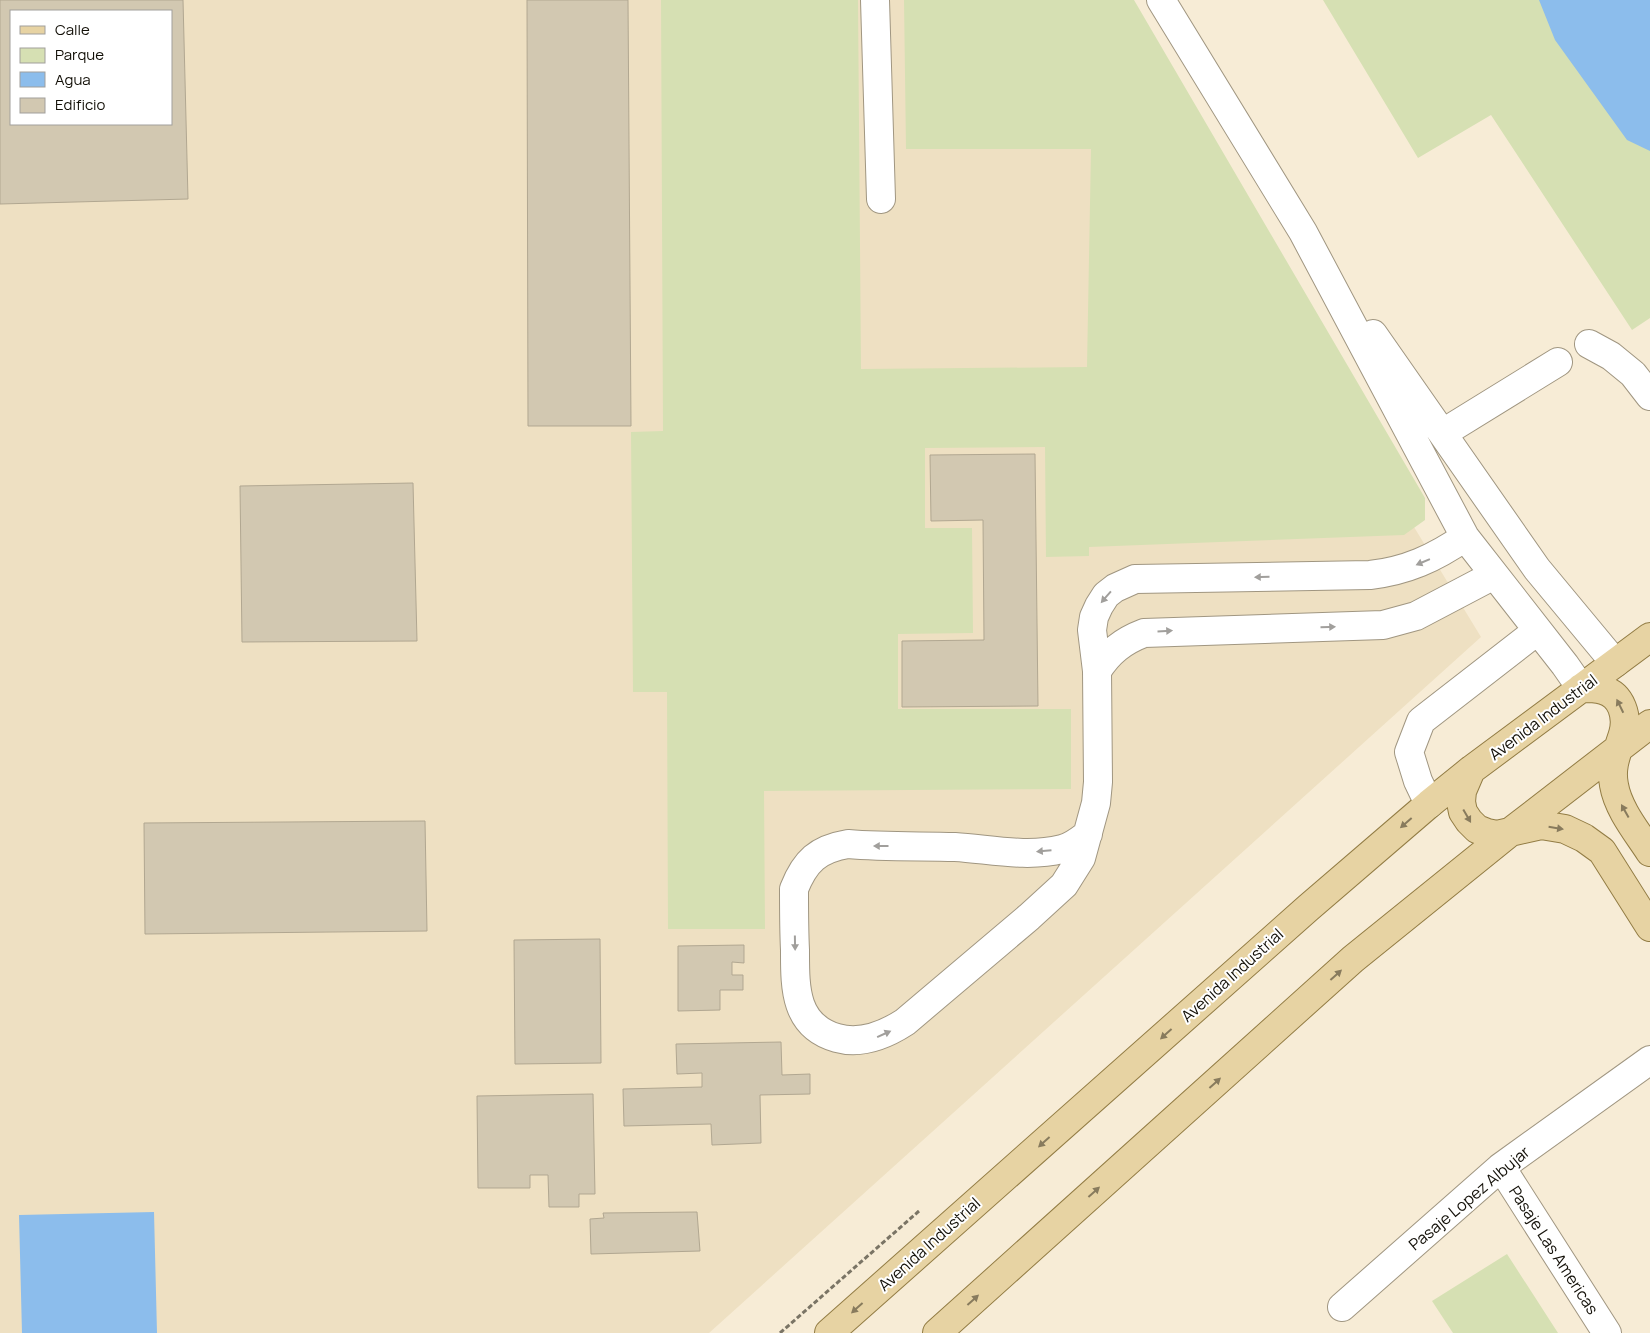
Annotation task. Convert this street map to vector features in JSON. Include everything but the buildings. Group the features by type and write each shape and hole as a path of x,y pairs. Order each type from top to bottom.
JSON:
{"main road":[{"name":"Avenida Industrial","path":"829,1333 1308,908 1429,804 1471,770 1650,637"},
{"path":"1581,688 1604,690 1614,695 1621,705 1625,718 1612,770 1614,786 1622,807 1650,852"},
{"path":"937,1333 1353,959 1508,833 1650,724"},
{"path":"1471,770 1462,791 1461,802 1463,812 1469,821 1487,833 1508,833 1541,825 1564,829 1584,838 1602,851 1650,927"}],"street":[{"path":"875,0 881,198"},
{"path":"1161,0 1303,232 1537,569 1615,663"},
{"path":"1303,232 1464,537 1581,688"},
{"path":"1589,344 1611,356 1633,374 1650,396"},
{"path":"1442,433 1558,362"},
{"path":"1088,834 1076,843 1062,849 1024,853 957,847 848,844 832,847 818,854 807,863 799,875 794,889 795,984 801,1010 818,1029 831,1037 844,1040 859,1040 876,1038 891,1031 905,1022 1064,885 1081,858 1088,834 1096,803 1098,782 1097,671 1092,630 1094,617 1099,606 1106,595 1115,588 1135,579 1388,573 1427,560 1446,550 1464,537"},
{"path":"1097,671 1106,657 1118,646 1144,632 1383,625 1416,616 1494,575"},
{"path":"1429,804 1418,781 1409,752 1420,721 1537,631"},
{"name":"Pasaje Lopez Albujar","path":"1342,1307 1500,1168 1650,1060"},
{"name":"Pasaje Las Americas","path":"1500,1168 1607,1333"}],"shaded area":[{"path":"0,0 1093,0 1481,637 709,1333 0,1333"}],"green space":[{"path":"661,0 858,0 861,369 1087,367 1091,149 906,149 904,0 1134,0 1425,498 1425,520 1404,535 1089,547 1089,556 1046,557 1045,447 925,448 925,528 972,528 973,633 898,634 898,709 1071,709 1071,789 764,791 765,929 668,929 667,692 633,692 631,432 663,431"},
{"path":"1323,0 1650,0 1650,318 1632,330 1491,115 1418,158"},
{"path":"1507,1254 1558,1333 1453,1333 1432,1301"}],"water":[{"path":"1539,0 1650,0 1650,151 1627,140 1555,40"},
{"path":"154,1212 157,1333 22,1333 19,1215"}]}
